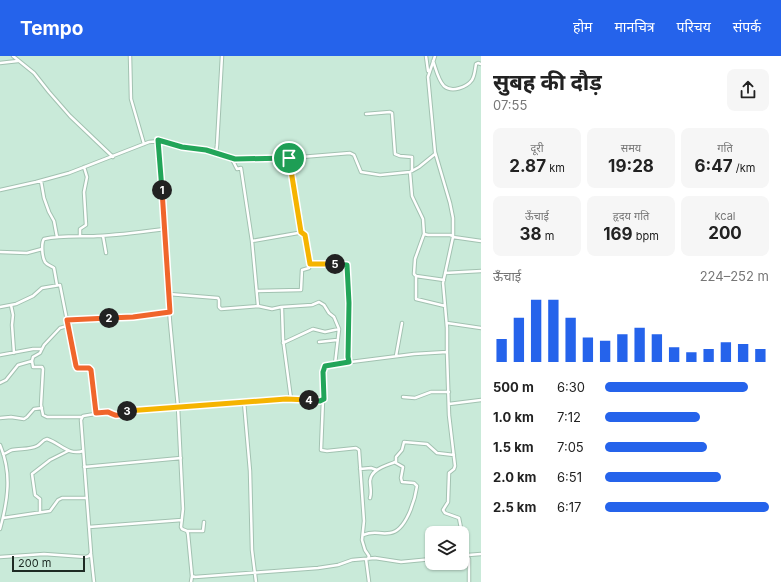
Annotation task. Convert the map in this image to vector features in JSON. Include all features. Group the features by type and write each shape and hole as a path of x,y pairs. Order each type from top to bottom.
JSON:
{"street":[{"path":"13,56 36,75 70,116 113,157"},
{"path":"130,56 131,102 144,144"},
{"path":"216,153 222,56"},
{"path":"426,56 435,154 452,210 453,237 444,280 447,323 449,404 455,468 449,473 448,502 443,510 445,513 459,518 461,526"},
{"path":"428,74 435,56"},
{"path":"0,63 18,61"},
{"path":"433,61 441,82 446,88 451,90 459,88 470,82 474,76 476,64 481,64"},
{"path":"366,114 392,113 395,154 412,157 412,196 423,219 424,234 414,262 414,272 416,276 416,299 445,306"},
{"path":"158,140 165,229 166,267 178,407 183,509 182,528 186,531 189,538 192,576 191,582"},
{"path":"0,190 41,181 158,140 232,158 289,158 350,153 354,155 358,167 363,173 380,175 411,171 435,154"},
{"path":"232,158 237,169 241,168 252,241 258,306"},
{"path":"257,291 300,291 302,270 309,268 310,264 305,235 301,232 289,158"},
{"path":"80,236 80,229 86,225 84,192 87,177 84,167"},
{"path":"41,181 44,198 54,221 57,237"},
{"path":"96,413 91,370 89,368 77,368 76,366 60,286 57,285 54,268 46,264 44,261 42,248 43,240 57,237 122,235 165,229"},
{"path":"252,241 301,232"},
{"path":"424,234 450,235 453,237 481,241"},
{"path":"103,236 106,253"},
{"path":"0,252 27,253 42,248"},
{"path":"310,264 347,265 349,303 349,362"},
{"path":"445,273 481,271"},
{"path":"416,276 444,280"},
{"path":"0,307 11,305 33,296 42,288 57,285"},
{"path":"169,294 218,298 218,308 221,309 258,306 272,308 310,305 320,302 334,317 339,329 335,364"},
{"path":"11,305 13,315 12,325 14,353"},
{"path":"281,307 283,313 283,343 291,399"},
{"path":"67,320 127,318 170,312"},
{"path":"396,356 402,323"},
{"path":"447,323 481,328"},
{"path":"68,326 60,328 44,345 38,354 33,356 33,367 41,367 43,369 42,414 45,416 82,417 96,413 108,412 117,416 128,411 178,407 291,399 323,400"},
{"path":"283,343 313,329 324,332 339,329"},
{"path":"319,342 337,340"},
{"path":"0,355 33,349 42,349"},
{"path":"369,582 367,559 369,556 362,544 364,521 359,450 357,448 327,451 321,450 323,400 325,396 324,368 327,365 349,362 421,353 447,352"},
{"path":"0,383 6,380 18,365 32,361"},
{"path":"403,397 415,398 431,392 449,392"},
{"path":"449,404 481,400"},
{"path":"244,402 251,476 252,536 256,582"},
{"path":"0,418 11,417 24,419 34,409 38,407 42,408"},
{"path":"82,417 86,498 94,582"},
{"path":"3,454 6,454 12,450 36,447 47,438 69,451 83,451"},
{"path":"370,498 371,478 373,474 395,462 396,457 402,450 403,443 406,441 427,444 437,453 454,455"},
{"path":"0,445 7,466 8,481 7,500 0,529"},
{"path":"40,512 40,499 35,495 32,474 50,460 69,451"},
{"path":"84,467 181,458"},
{"path":"363,535 372,532 392,533 402,526 408,518 417,486 416,484 401,482 403,467 395,462"},
{"path":"360,468 371,468 378,470"},
{"path":"3,518 51,510 58,500 62,498 86,498"},
{"path":"89,527 182,520"},
{"path":"186,531 203,531 204,522"},
{"path":"0,557 44,554 86,557 91,553"},
{"path":"469,555 481,554"},
{"path":"192,576 197,577 318,568 338,565 349,560 367,559 401,562 425,560"},
{"path":"469,570 469,582"}],"route":[{"path":"158,140 182,147 198,148 235,159 289,158 301,232 305,234 310,264 347,265 349,303 349,362 325,366 323,372 324,399 320,401 286,399 128,411 117,416 110,412 96,413 91,370 90,368 77,368 76,366 67,320 127,318 170,312 158,140"}]}
